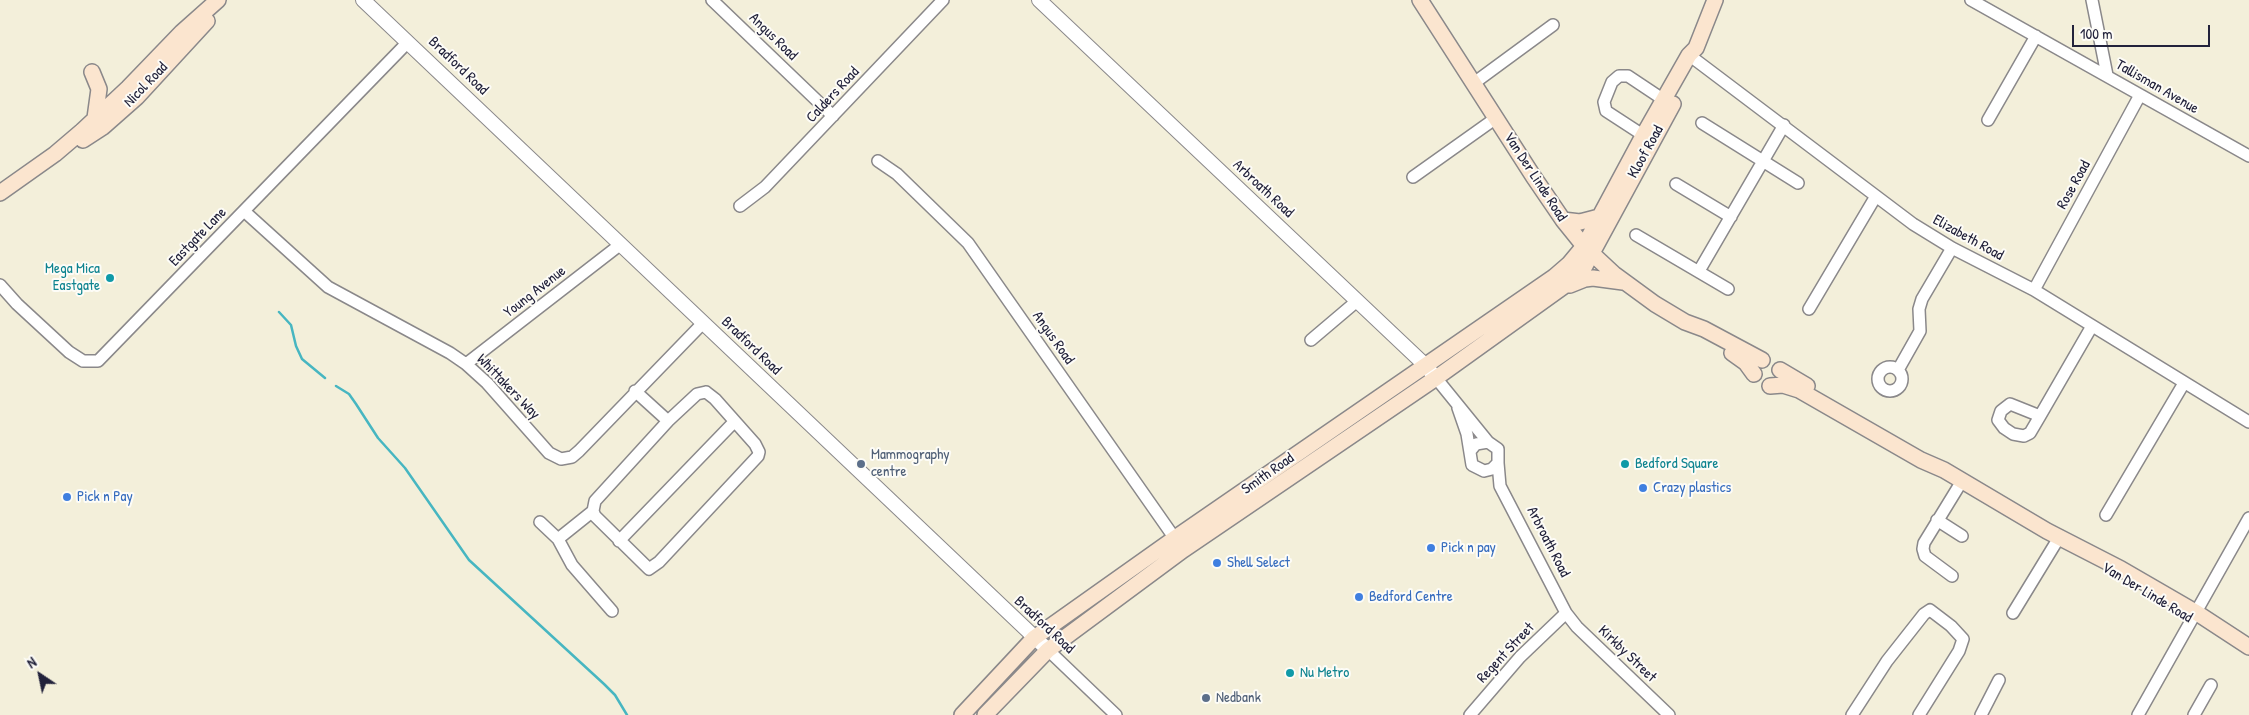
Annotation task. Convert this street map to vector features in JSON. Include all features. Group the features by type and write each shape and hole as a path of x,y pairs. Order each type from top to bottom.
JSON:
{"main road":[{"name":"Nicol Road","path":"0,193 55,154 96,118 182,32 218,0"},
{"name":"Nicol Road","path":"55,154 103,127 127,105 225,0"},
{"name":"Van Der Linde Road","path":"1420,0 1565,223 1588,250 1619,278 1654,304 1742,360 1754,374"},
{"name":"Kloof Road","path":"1588,250 1694,54 1716,0"},
{"path":"92,72 98,89 96,118"},
{"path":"1552,296 1585,278 1619,278 1608,258 1602,223 1565,223 1570,247 1554,277"},
{"name":"Smith Road","path":"985,715 1048,650 1179,544 1425,365 1554,277 1588,250"},
{"name":"Smith Road","path":"962,715 1034,638 1436,378 1552,296 1576,275 1588,250"},
{"name":"Van Der Linde Road","path":"1685,322 1704,329 1762,360"},
{"path":"1762,360 1774,361 1780,370 1779,378 1770,386 1760,384 1755,379 1756,365 1762,360"},
{"name":"Van Der Linde Road","path":"1780,370 1925,454 1944,470"},
{"name":"Van Der Linde Road","path":"1770,386 1783,386 1799,390 1921,460 1944,470 2054,536 2249,646"},
{"name":"Van Der Linde Road","path":"2195,616 2249,653"}],"street":[{"name":"Bradford Road","path":"363,0 1116,715"},
{"name":"Angus Road","path":"712,0 833,116"},
{"name":"Calders Road","path":"740,206 765,187 943,0"},
{"name":"Arbroath Road","path":"1039,0 1425,365 1458,408 1488,442"},
{"name":"Tallisman Avenue","path":"1971,0 2140,95 2247,152"},
{"path":"2092,0 2107,75"},
{"path":"1474,83 1553,25"},
{"path":"1988,120 2036,36"},
{"name":"Eastgate Lane","path":"0,285 17,304 80,359 88,362 98,361 408,42"},
{"name":"Elizabeth Road","path":"1694,54 1913,224 1952,248 2034,290 2249,422"},
{"path":"1648,138 1606,111 1604,102 1612,82 1619,76 1628,76 1668,102"},
{"name":"Rose Road","path":"2034,290 2140,95"},
{"path":"1413,178 1496,118"},
{"path":"1702,123 1798,183"},
{"path":"1699,271 1784,125"},
{"name":"Angus Road","path":"878,161 897,174 968,243 1179,544"},
{"path":"1676,184 1731,217"},
{"path":"1809,309 1876,196"},
{"name":"Whittakers Way","path":"244,212 328,288 450,352 466,364 486,383 549,452 561,459 572,457 579,451 635,391 703,323"},
{"path":"1636,235 1728,288"},
{"name":"Young Avenue","path":"466,364 621,244"},
{"path":"1898,370 1918,335 1919,309 1922,299 1952,248"},
{"path":"1311,340 1357,301"},
{"path":"2040,416 2092,326"},
{"path":"2106,514 2184,383"},
{"path":"635,391 668,422"},
{"path":"706,392 715,399 734,422 758,448 758,456 659,562 649,569 646,568 595,516 593,511 594,501 697,394 706,392"},
{"name":"Arbroath Road","path":"1458,408 1471,450"},
{"path":"619,541 734,422"},
{"path":"1480,442 1488,442 1498,449 1498,462 1492,469 1484,471 1472,465 1471,450 1480,442"},
{"name":"Arbroath Road","path":"1498,462 1500,486"},
{"name":"Arbroath Road","path":"1484,471 1500,486 1566,613"},
{"path":"1952,576 1925,556 1923,549 1924,543 1937,520 1962,481"},
{"path":"558,539 593,511"},
{"path":"2138,715 2249,518"},
{"path":"1937,520 1962,536"},
{"path":"540,522 558,539 572,565 612,611"},
{"path":"2014,613 2054,536"},
{"path":"1852,715 1887,660 1924,614 1930,610 1951,626 1963,639 1959,651 1918,715"},
{"name":"Regent Street","path":"1470,715 1520,657 1566,613"},
{"name":"Kirkby Street","path":"1566,613 1577,627 1669,715"},
{"path":"1981,715 1999,680"},
{"path":"2194,715 2211,685"}],"waterway":[{"path":"279,312 291,325 296,346 302,359 325,378"},
{"path":"336,386 349,394 378,438 405,468 469,560 604,684 615,695 627,715"}],"place":[{"name":"Mega Mica Eastgate","path":"110,278"},
{"name":"Mammography centre","path":"861,464"},
{"name":"Bedford Square","path":"1625,464"},
{"name":"Crazy plastics","path":"1643,488"},
{"name":"Pick n Pay","path":"67,497"},
{"name":"Pick n pay","path":"1431,548"},
{"name":"Shell Select","path":"1217,563"},
{"name":"Bedford Centre","path":"1359,597"},
{"name":"Nu Metro","path":"1290,673"},
{"name":"Nedbank","path":"1206,698"}]}
